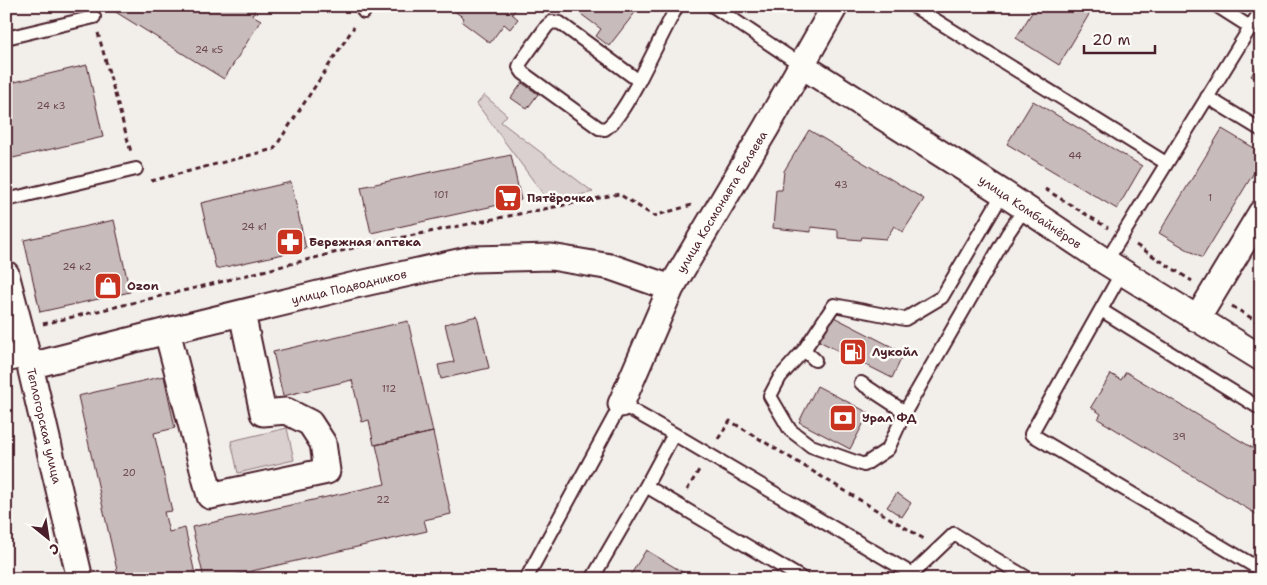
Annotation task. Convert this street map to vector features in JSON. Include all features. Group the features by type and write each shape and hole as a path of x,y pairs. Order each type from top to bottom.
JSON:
{"street":[{"name":"улица Космонавта Беляева","path":"621,404 671,288 766,128 835,6"},
{"name":"улица Комбайнёров","path":"801,65 1114,267 1261,358"},
{"path":"1197,319 1261,214"},
{"name":"улица Подводников","path":"21,359 167,331 342,288 472,259 551,257 611,266 671,288"},
{"name":"Теплогорская улица","path":"6,274 21,330 21,359 80,579"},
{"path":"167,331 210,496 328,471 323,443 310,424 286,411 263,413 242,313"}],"lane":[{"path":"639,81 560,23 552,22 547,26 519,67 523,73 598,128 604,129 610,125 631,95 639,81 677,6"},
{"path":"713,6 801,65"},
{"path":"913,6 1166,163"},
{"path":"1217,6 1250,27"},
{"path":"1261,10 1166,163 1114,267 1101,310 1031,434 1261,570"},
{"path":"6,38 94,17"},
{"path":"1207,97 1261,130"},
{"path":"6,200 136,169"},
{"path":"1002,193 942,297 905,320 834,305 804,350 780,377 770,396 790,430 811,446 864,465 888,449 905,412 1008,232 1024,208"},
{"path":"1101,310 1261,409"},
{"path":"804,350 815,360"},
{"path":"860,383 905,412"},
{"path":"526,579 621,404 709,454 911,576 954,534 1029,579"},
{"path":"592,579 674,434"},
{"path":"646,486 803,579"}],"path":[{"path":"94,17 140,184 274,149 362,9"},
{"path":"21,330 369,244 619,194 654,216 692,205"},
{"path":"678,504 730,421 939,548"}],"shaded area":[{"path":"484,95 507,115 501,122 593,192 549,202 477,104"},
{"path":"287,428 294,460 238,473 231,441"}],"building":[{"path":"106,6 257,6 252,15 261,20 224,79"},
{"path":"452,6 518,6 512,14 518,19 510,29 504,24 490,43 462,22 464,18 450,8"},
{"path":"570,6 640,6 609,46 596,36 601,29"},
{"path":"1036,6 1094,6 1059,65 1016,38"},
{"path":"1261,60 1261,81 1251,76"},
{"path":"87,65 103,137 13,158 6,127 6,84"},
{"path":"522,83 538,94 527,109 511,98"},
{"path":"1033,101 1142,166 1117,209 1007,144"},
{"path":"1222,129 1261,152 1261,161 1202,258 1159,233"},
{"path":"809,130 924,199 903,232 894,226 886,239 862,237 861,240 838,238 838,230 811,227 811,232 773,228 776,190 782,190 784,171"},
{"path":"511,155 521,200 371,233 361,187"},
{"path":"291,182 306,249 216,269 201,203"},
{"path":"114,220 130,292 40,312 24,240"},
{"path":"830,315 904,353 892,378 817,340"},
{"path":"477,316 489,368 441,379 438,365 454,362 445,324"},
{"path":"408,321 433,432 374,445 369,420 362,422 352,380 283,396 273,352"},
{"path":"1126,372 1261,453 1261,517 1098,419 1101,414 1091,407 1111,374 1121,380"},
{"path":"164,376 175,428 154,433 172,511 164,512 169,532 185,528 196,579 119,579 78,396"},
{"path":"817,386 869,413 850,449 799,422"},
{"path":"433,432 451,514 424,520 427,531 217,579 204,579 192,527 385,484 376,445"},
{"path":"897,493 911,503 902,517 887,507"},
{"path":"646,550 694,579 628,579"}],"place":[{"name":"Пятёрочка","path":"508,198"},
{"name":"Бережная аптека","path":"290,242"},
{"name":"Ozon","path":"108,286"},
{"name":"Лукойл","path":"853,352"},
{"name":"Урал ФД","path":"843,418"}]}
